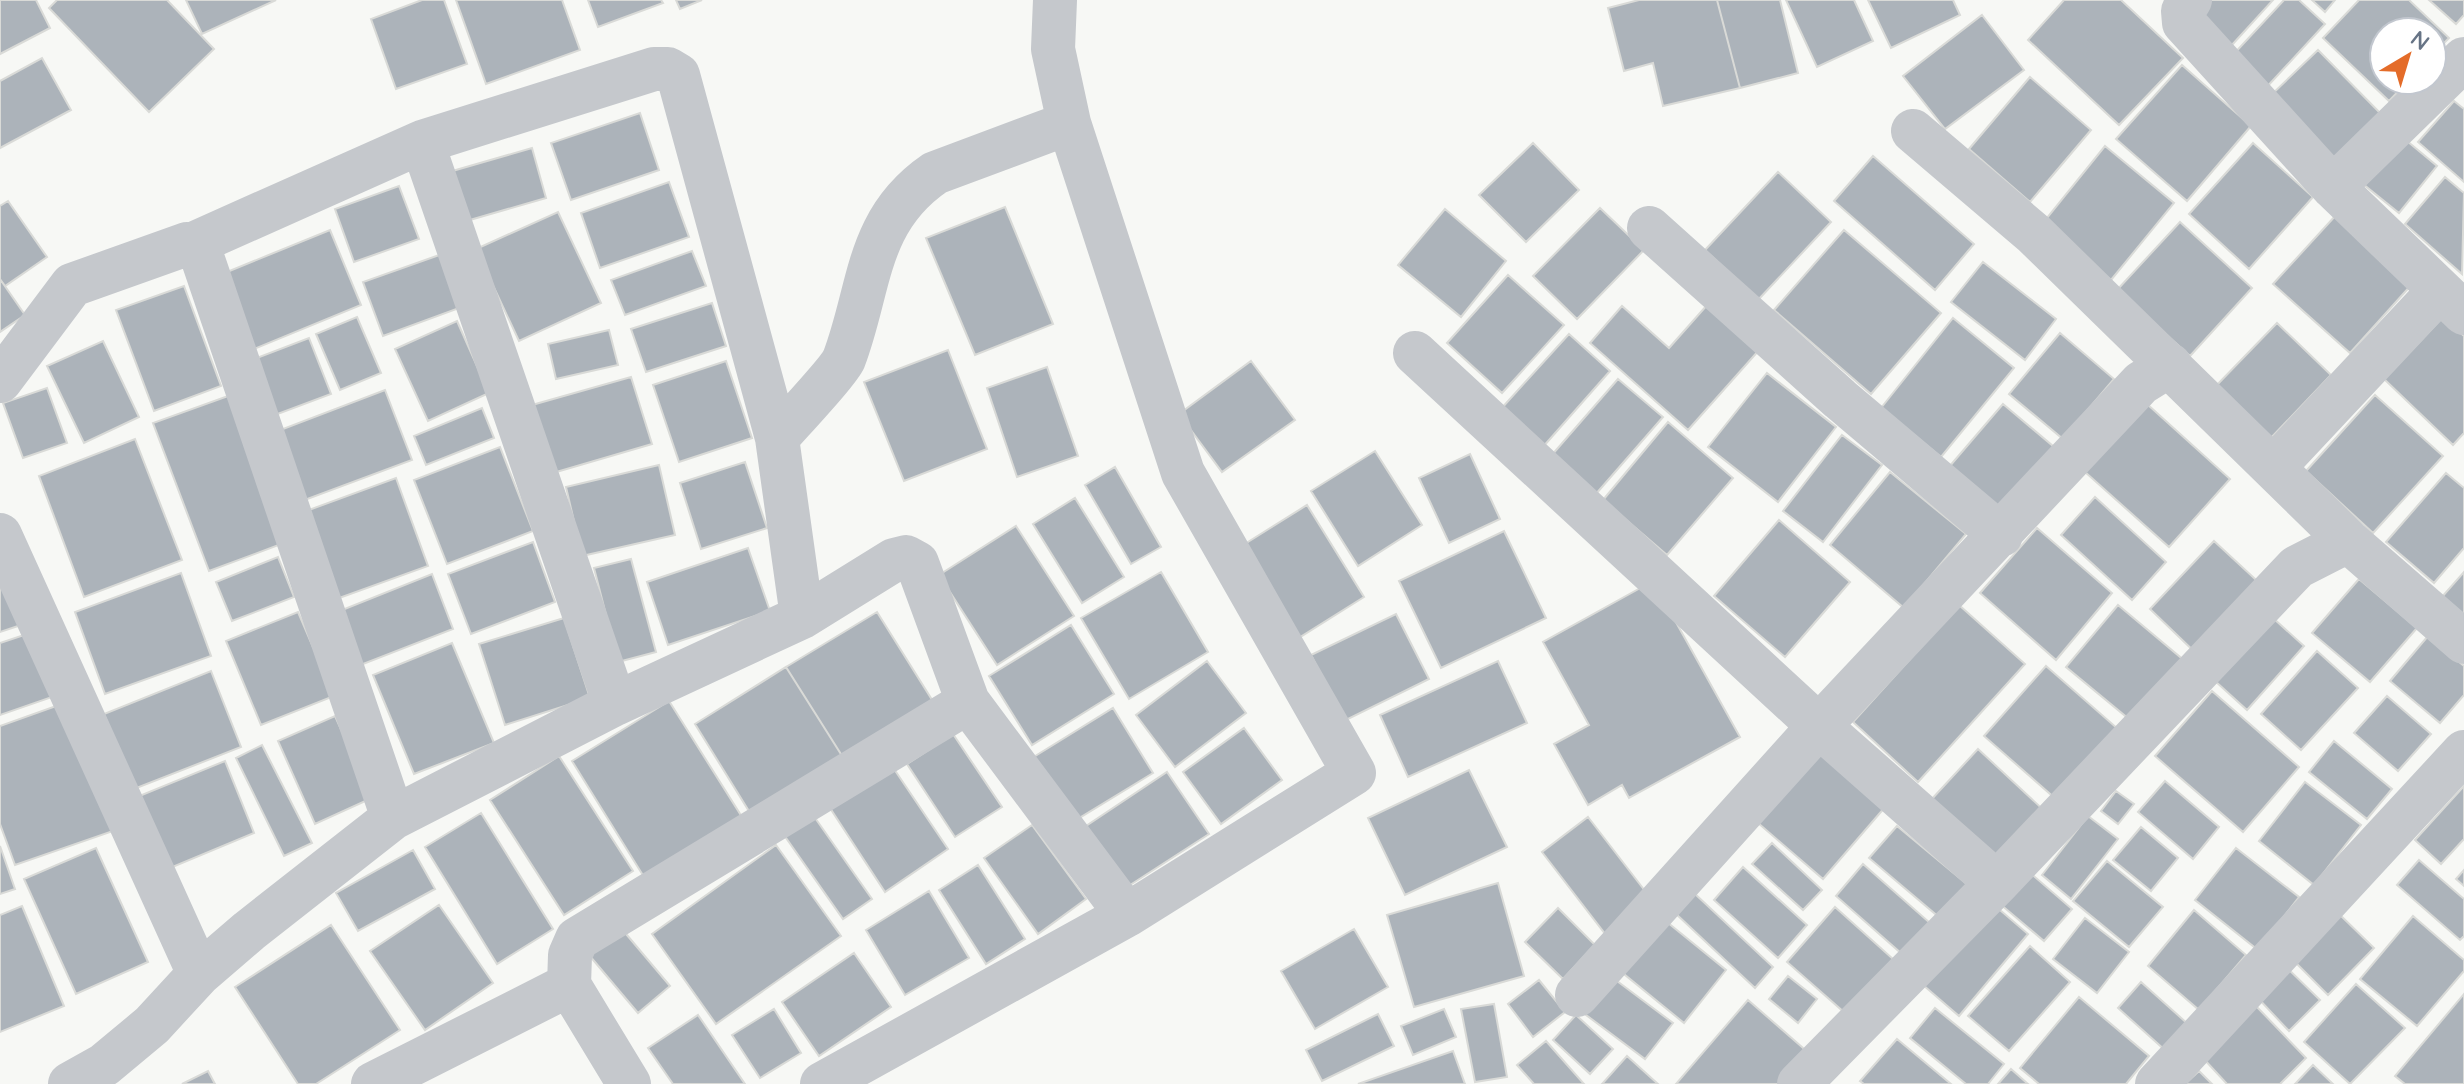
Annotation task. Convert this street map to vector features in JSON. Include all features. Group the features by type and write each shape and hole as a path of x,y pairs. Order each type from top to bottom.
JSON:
{"street":[{"path":"822,1084 1127,915 1354,773 1183,473 1069,123 1053,49 1055,0"},
{"path":"2190,0 2183,11 2184,23 2333,187 2451,303 2274,467"},
{"path":"2333,187 2464,59"},
{"path":"0,381 72,285 89,277 193,244 422,142 654,69 668,69 678,75 777,438 802,617"},
{"path":"777,438 843,361 873,249 899,206 917,185 935,173 1069,123"},
{"path":"1913,131 2034,234 2348,541 2464,642"},
{"path":"422,142 615,704"},
{"path":"1649,228 1840,399 2001,535"},
{"path":"193,244 199,248 393,818"},
{"path":"1415,353 1819,726 1997,883"},
{"path":"1577,995 1819,726 2141,383 2170,365"},
{"path":"0,535 199,974"},
{"path":"1817,1077 2297,567 2348,541"},
{"path":"70,1084 104,1065 152,1025 199,974 393,818 615,704 802,617 894,560 906,557 917,563 968,702 1127,915"},
{"path":"629,1084 569,985 570,955 577,939 968,702"},
{"path":"2157,1084 2464,752"},
{"path":"373,1084 569,985"}],"building":[{"path":"0,0 36,0 50,28 0,54"},
{"path":"57,0 167,0 214,49 149,112 49,8"},
{"path":"186,0 276,0 202,34"},
{"path":"422,0 444,0 467,64 396,89 371,19"},
{"path":"456,0 562,0 580,50 486,84"},
{"path":"588,0 661,0 663,3 598,27"},
{"path":"676,0 702,0 680,9"},
{"path":"1639,0 1717,0 1740,88 1663,106 1653,63 1624,71 1608,8"},
{"path":"1717,0 1780,0 1798,73 1740,88"},
{"path":"1786,0 1854,0 1873,41 1817,67"},
{"path":"1868,0 1953,0 1960,15 1891,48"},
{"path":"2064,0 2121,0 2183,58 2119,125 2028,40"},
{"path":"2205,0 2273,0 2231,46 2193,13"},
{"path":"2284,0 2299,0 2325,24 2264,90 2230,58"},
{"path":"2312,0 2335,0 2325,12"},
{"path":"2359,0 2409,0 2426,16 2368,16 2368,81 2323,38"},
{"path":"2429,0 2464,0 2464,15 2456,24"},
{"path":"1982,15 2024,70 1945,129 1903,76"},
{"path":"2318,50 2386,119 2336,167 2268,98"},
{"path":"42,58 71,110 0,148 0,81"},
{"path":"2182,65 2251,126 2187,201 2116,139"},
{"path":"2030,77 2091,130 2030,202 1969,149"},
{"path":"2454,101 2464,109 2464,182 2418,142"},
{"path":"640,113 659,170 571,200 551,143"},
{"path":"2401,136 2437,166 2399,213 2363,184"},
{"path":"1533,143 1579,190 1526,242 1479,195"},
{"path":"2253,143 2313,197 2249,269 2189,214"},
{"path":"2105,146 2174,203 2111,280 2042,224"},
{"path":"532,148 546,198 463,222 449,172"},
{"path":"1873,156 1974,244 1935,290 1834,201"},
{"path":"1778,172 1831,222 1758,300 1705,250"},
{"path":"2445,177 2464,193 2462,274 2405,224"},
{"path":"669,182 689,237 600,268 581,213"},
{"path":"399,186 419,239 354,262 335,209"},
{"path":"8,201 47,257 5,286 0,279 0,206"},
{"path":"1005,207 1053,324 975,355 926,238"},
{"path":"1600,208 1644,250 1577,319 1533,276"},
{"path":"1445,209 1506,261 1461,317 1398,265"},
{"path":"558,212 601,303 519,341 476,249"},
{"path":"2337,214 2413,283 2350,353 2273,284"},
{"path":"2180,222 2252,288 2190,356 2117,290"},
{"path":"330,230 361,305 254,349 222,274"},
{"path":"1844,230 1941,313 1871,394 1774,310"},
{"path":"692,251 706,286 625,315 611,280"},
{"path":"442,254 462,307 383,336 363,282"},
{"path":"1983,262 2056,319 2025,360 1951,302"},
{"path":"1508,275 1564,325 1502,393 1447,343"},
{"path":"0,279 25,315 0,332"},
{"path":"184,286 221,386 154,411 116,310"},
{"path":"712,303 726,346 646,372 631,329"},
{"path":"1708,304 1760,349 1688,430 1590,343 1622,306 1669,348"},
{"path":"357,317 381,373 340,390 316,334"},
{"path":"2443,317 2464,336 2464,433 2453,445 2384,379"},
{"path":"1953,318 2014,368 1941,457 1881,408"},
{"path":"457,321 489,393 428,421 395,349"},
{"path":"2277,323 2331,375 2268,441 2213,389"},
{"path":"609,330 618,365 556,379 548,344"},
{"path":"2060,333 2114,379 2063,439 2009,394"},
{"path":"1569,334 1610,371 1542,448 1500,410"},
{"path":"309,338 331,394 275,415 254,359"},
{"path":"103,341 139,417 84,443 47,366"},
{"path":"948,350 987,449 904,481 864,382"},
{"path":"726,361 752,438 679,462 653,385"},
{"path":"1251,361 1295,420 1222,472 1179,414"},
{"path":"1047,367 1078,456 1017,477 987,388"},
{"path":"1767,373 1836,427 1778,502 1708,447"},
{"path":"631,377 652,444 553,473 532,405"},
{"path":"1618,379 1663,417 1595,495 1551,456"},
{"path":"47,388 67,443 23,458 3,403"},
{"path":"385,390 412,460 302,501 275,432"},
{"path":"2375,395 2443,456 2373,533 2306,471"},
{"path":"228,396 284,543 209,571 153,423"},
{"path":"2003,404 2060,452 2007,516 1949,467"},
{"path":"2147,404 2230,479 2169,547 2085,472"},
{"path":"482,408 494,438 426,465 414,436"},
{"path":"1668,422 1733,478 1667,555 1603,500"},
{"path":"1842,435 1882,465 1823,542 1783,511"},
{"path":"135,439 182,560 84,597 39,476"},
{"path":"500,447 533,531 447,564 414,480"},
{"path":"1375,451 1422,525 1358,566 1311,491"},
{"path":"1470,454 1500,519 1449,543 1419,478"},
{"path":"745,462 767,528 701,549 680,483"},
{"path":"659,465 675,535 582,556 566,487"},
{"path":"1115,467 1161,547 1131,564 1085,485"},
{"path":"1890,472 1966,534 1904,608 1830,545"},
{"path":"2446,473 2464,488 2464,548 2434,583 2386,542"},
{"path":"396,478 428,566 331,601 298,514"},
{"path":"2095,497 2166,562 2132,600 2061,535"},
{"path":"1075,498 1124,577 1082,603 1033,524"},
{"path":"1307,505 1364,597 1297,639 1240,547"},
{"path":"1779,520 1850,582 1785,657 1714,596"},
{"path":"1016,526 1074,616 997,665 939,575"},
{"path":"2037,528 2112,593 2056,660 1980,593"},
{"path":"1504,531 1546,618 1441,668 1399,581"},
{"path":"2214,541 2267,590 2202,659 2150,609"},
{"path":"533,542 555,602 471,634 448,574"},
{"path":"748,548 770,611 668,645 647,582"},
{"path":"0,557 24,624 0,632"},
{"path":"278,557 294,597 232,621 216,582"},
{"path":"631,559 656,652 618,662 594,568"},
{"path":"1161,572 1208,652 1129,699 1081,618"},
{"path":"2464,572 2464,620 2441,598"},
{"path":"181,573 211,656 105,694 75,612"},
{"path":"432,574 453,629 358,666 337,612"},
{"path":"2359,579 2417,628 2370,682 2312,633"},
{"path":"1653,581 1740,737 1629,798 1622,785 1588,805 1554,744 1589,725 1543,642"},
{"path":"1959,605 2025,664 1918,782 1853,722"},
{"path":"2118,605 2186,662 2135,724 2066,667"},
{"path":"298,612 334,696 261,725 226,641"},
{"path":"877,612 934,703 844,759 786,667"},
{"path":"1396,614 1429,679 1344,721 1311,655"},
{"path":"564,618 590,698 505,725 479,644"},
{"path":"2273,618 2304,646 2247,710 2215,681"},
{"path":"1071,625 1114,694 1032,745 989,676"},
{"path":"33,632 55,696 0,715 0,643"},
{"path":"2428,636 2464,666 2464,695 2440,723 2390,681"},
{"path":"452,643 494,743 414,774 373,675"},
{"path":"2317,651 2358,688 2301,750 2261,714"},
{"path":"1207,661 1246,713 1175,767 1136,715"},
{"path":"1498,661 1527,723 1408,777 1380,715"},
{"path":"2046,666 2118,729 2057,800 1984,736"},
{"path":"786,667 844,759 752,816 695,724"},
{"path":"211,671 241,747 134,789 104,714"},
{"path":"2212,691 2299,767 2243,832 2155,756"},
{"path":"2387,696 2431,734 2398,771 2354,733"},
{"path":"70,701 116,830 15,865 0,824 0,726"},
{"path":"669,701 742,817 644,877 572,761"},
{"path":"1113,708 1153,773 1071,823 1032,758"},
{"path":"335,716 372,798 315,824 278,741"},
{"path":"1244,728 1282,780 1221,824 1183,772"},
{"path":"953,734 1002,807 955,837 907,764"},
{"path":"2334,741 2392,789 2367,819 2309,772"},
{"path":"262,745 312,843 284,856 236,758"},
{"path":"1978,749 2050,816 2003,867 1930,801"},
{"path":"1822,750 1886,806 1823,879 1758,823"},
{"path":"559,756 633,871 564,915 490,800"},
{"path":"225,761 254,833 163,871 132,799"},
{"path":"892,766 948,849 885,892 830,808"},
{"path":"1469,770 1507,847 1405,895 1368,818"},
{"path":"1167,772 1209,834 1127,887 1086,826"},
{"path":"2165,781 2219,827 2193,859 2138,812"},
{"path":"2305,782 2361,825 2314,885 2259,841"},
{"path":"2464,786 2464,839 2441,864 2415,840"},
{"path":"2116,791 2134,804 2118,824 2101,811"},
{"path":"481,813 553,929 497,964 425,847"},
{"path":"813,815 872,899 843,919 784,835"},
{"path":"2088,816 2118,839 2071,899 2042,875"},
{"path":"1588,817 1652,900 1606,935 1542,852"},
{"path":"1032,825 1086,899 1038,934 984,858"},
{"path":"1897,826 1968,885 1940,918 1869,858"},
{"path":"2141,827 2178,858 2151,891 2113,860"},
{"path":"1772,843 1822,890 1803,910 1752,864"},
{"path":"776,845 841,936 716,1024 652,934"},
{"path":"0,846 15,889 0,894"},
{"path":"96,848 148,962 76,994 24,879"},
{"path":"2236,848 2299,897 2258,950 2195,900"},
{"path":"413,850 435,889 358,931 336,893"},
{"path":"2419,860 2464,899 2464,936 2460,940 2397,885"},
{"path":"2107,861 2163,907 2129,947 2073,901"},
{"path":"1863,864 1930,923 1902,954 1836,896"},
{"path":"978,865 1025,939 986,964 939,890"},
{"path":"1743,867 1807,925 1778,958 1714,900"},
{"path":"2464,870 2464,886 2456,879"},
{"path":"2028,871 2072,909 2044,941 2000,904"},
{"path":"1498,883 1524,976 1414,1007 1387,915"},
{"path":"929,891 969,958 905,995 866,930"},
{"path":"1694,893 1773,967 1755,988 1675,913"},
{"path":"1993,904 2028,934 1959,1016 1923,985"},
{"path":"439,905 493,983 425,1030 370,951"},
{"path":"22,906 64,1006 0,1032 0,915"},
{"path":"1835,907 1893,959 1845,1013 1787,962"},
{"path":"1558,908 1595,945 1563,979 1525,942"},
{"path":"2194,910 2246,955 2199,1010 2148,966"},
{"path":"2336,911 2374,948 2328,995 2290,957"},
{"path":"2413,916 2464,960 2464,971 2417,1026 2360,979"},
{"path":"1662,918 1726,970 1684,1023 1619,970"},
{"path":"2085,918 2129,952 2097,993 2053,959"},
{"path":"331,925 400,1030 316,1084 298,1084 235,987"},
{"path":"621,928 670,986 638,1013 589,955"},
{"path":"1354,929 1388,987 1315,1029 1281,971"},
{"path":"2030,946 2070,982 2009,1051 1968,1016"},
{"path":"854,953 891,1007 819,1056 782,1002"},
{"path":"2285,966 2320,1000 2289,1031 2255,995"},
{"path":"1609,975 1673,1023 1645,1059 1582,1012"},
{"path":"1788,976 1817,999 1798,1023 1769,999"},
{"path":"1539,980 1565,1012 1533,1037 1508,1004"},
{"path":"2141,982 2189,1025 2166,1051 2118,1008"},
{"path":"2356,984 2405,1028 2350,1084 2304,1042"},
{"path":"2464,994 2464,1084 2405,1084 2395,1076"},
{"path":"2079,997 2149,1056 2126,1084 2039,1084 2020,1068"},
{"path":"1748,1000 1810,1054 1783,1084 1676,1084"},
{"path":"1494,1004 1507,1077 1475,1082 1461,1009"},
{"path":"2256,1006 2306,1058 2280,1084 2227,1084 2202,1057"},
{"path":"1935,1008 2004,1064 1988,1084 1966,1084 1910,1038"},
{"path":"774,1009 801,1053 760,1078 732,1035"},
{"path":"1444,1009 1456,1037 1413,1055 1401,1026"},
{"path":"1378,1014 1394,1046 1322,1081 1306,1050"},
{"path":"698,1015 745,1084 673,1084 648,1048"},
{"path":"1576,1015 1613,1049 1590,1074 1553,1040"},
{"path":"1897,1039 1951,1084 1864,1084 1860,1081"},
{"path":"1546,1041 1584,1084 1534,1084 1517,1065"},
{"path":"1453,1051 1465,1084 1358,1084"},
{"path":"1627,1056 1658,1084 1602,1084"},
{"path":"2313,1065 2333,1084 2295,1084"},
{"path":"2011,1069 2028,1084 1998,1084"},
{"path":"208,1071 215,1084 182,1084"},
{"path":"2199,1071 2212,1084 2185,1084"}]}
